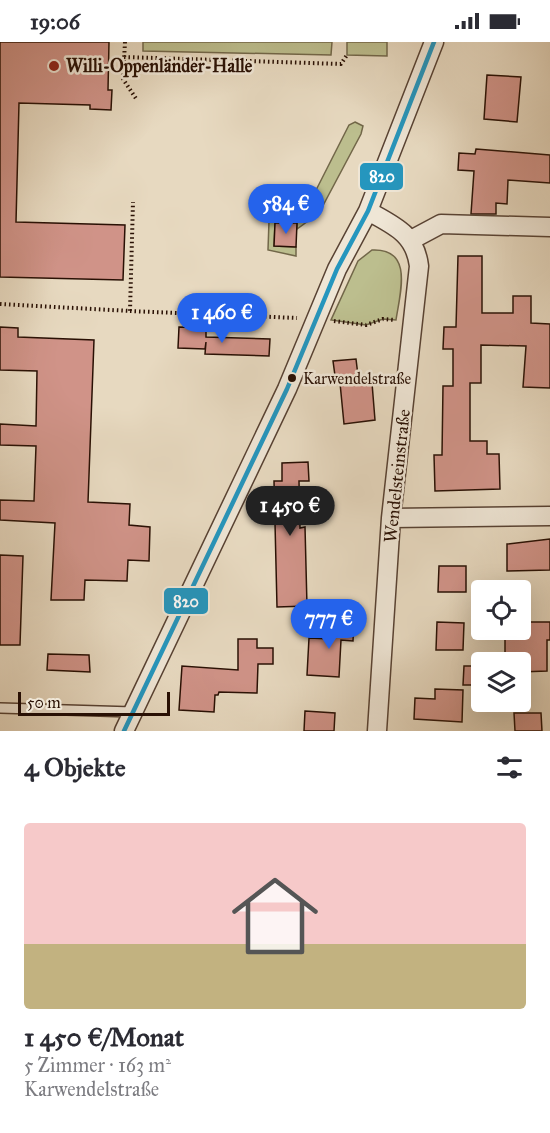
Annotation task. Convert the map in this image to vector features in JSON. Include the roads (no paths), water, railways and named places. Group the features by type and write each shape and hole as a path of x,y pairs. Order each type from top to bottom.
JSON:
{"street":[{"path":"123,731 282,400 337,270 368,211 434,42"},
{"path":"368,211 411,240 441,224 550,227"},
{"name":"Wendelsteinstraße","path":"377,731 391,518 419,266 417,249 411,240"},
{"path":"391,518 550,516"}],"lane":[{"path":"0,708 133,712"}],"place":[{"name":"Willi-Oppenländer-Halle","path":"54,66"},
{"name":"Karwendelstraße","path":"292,378"}]}
